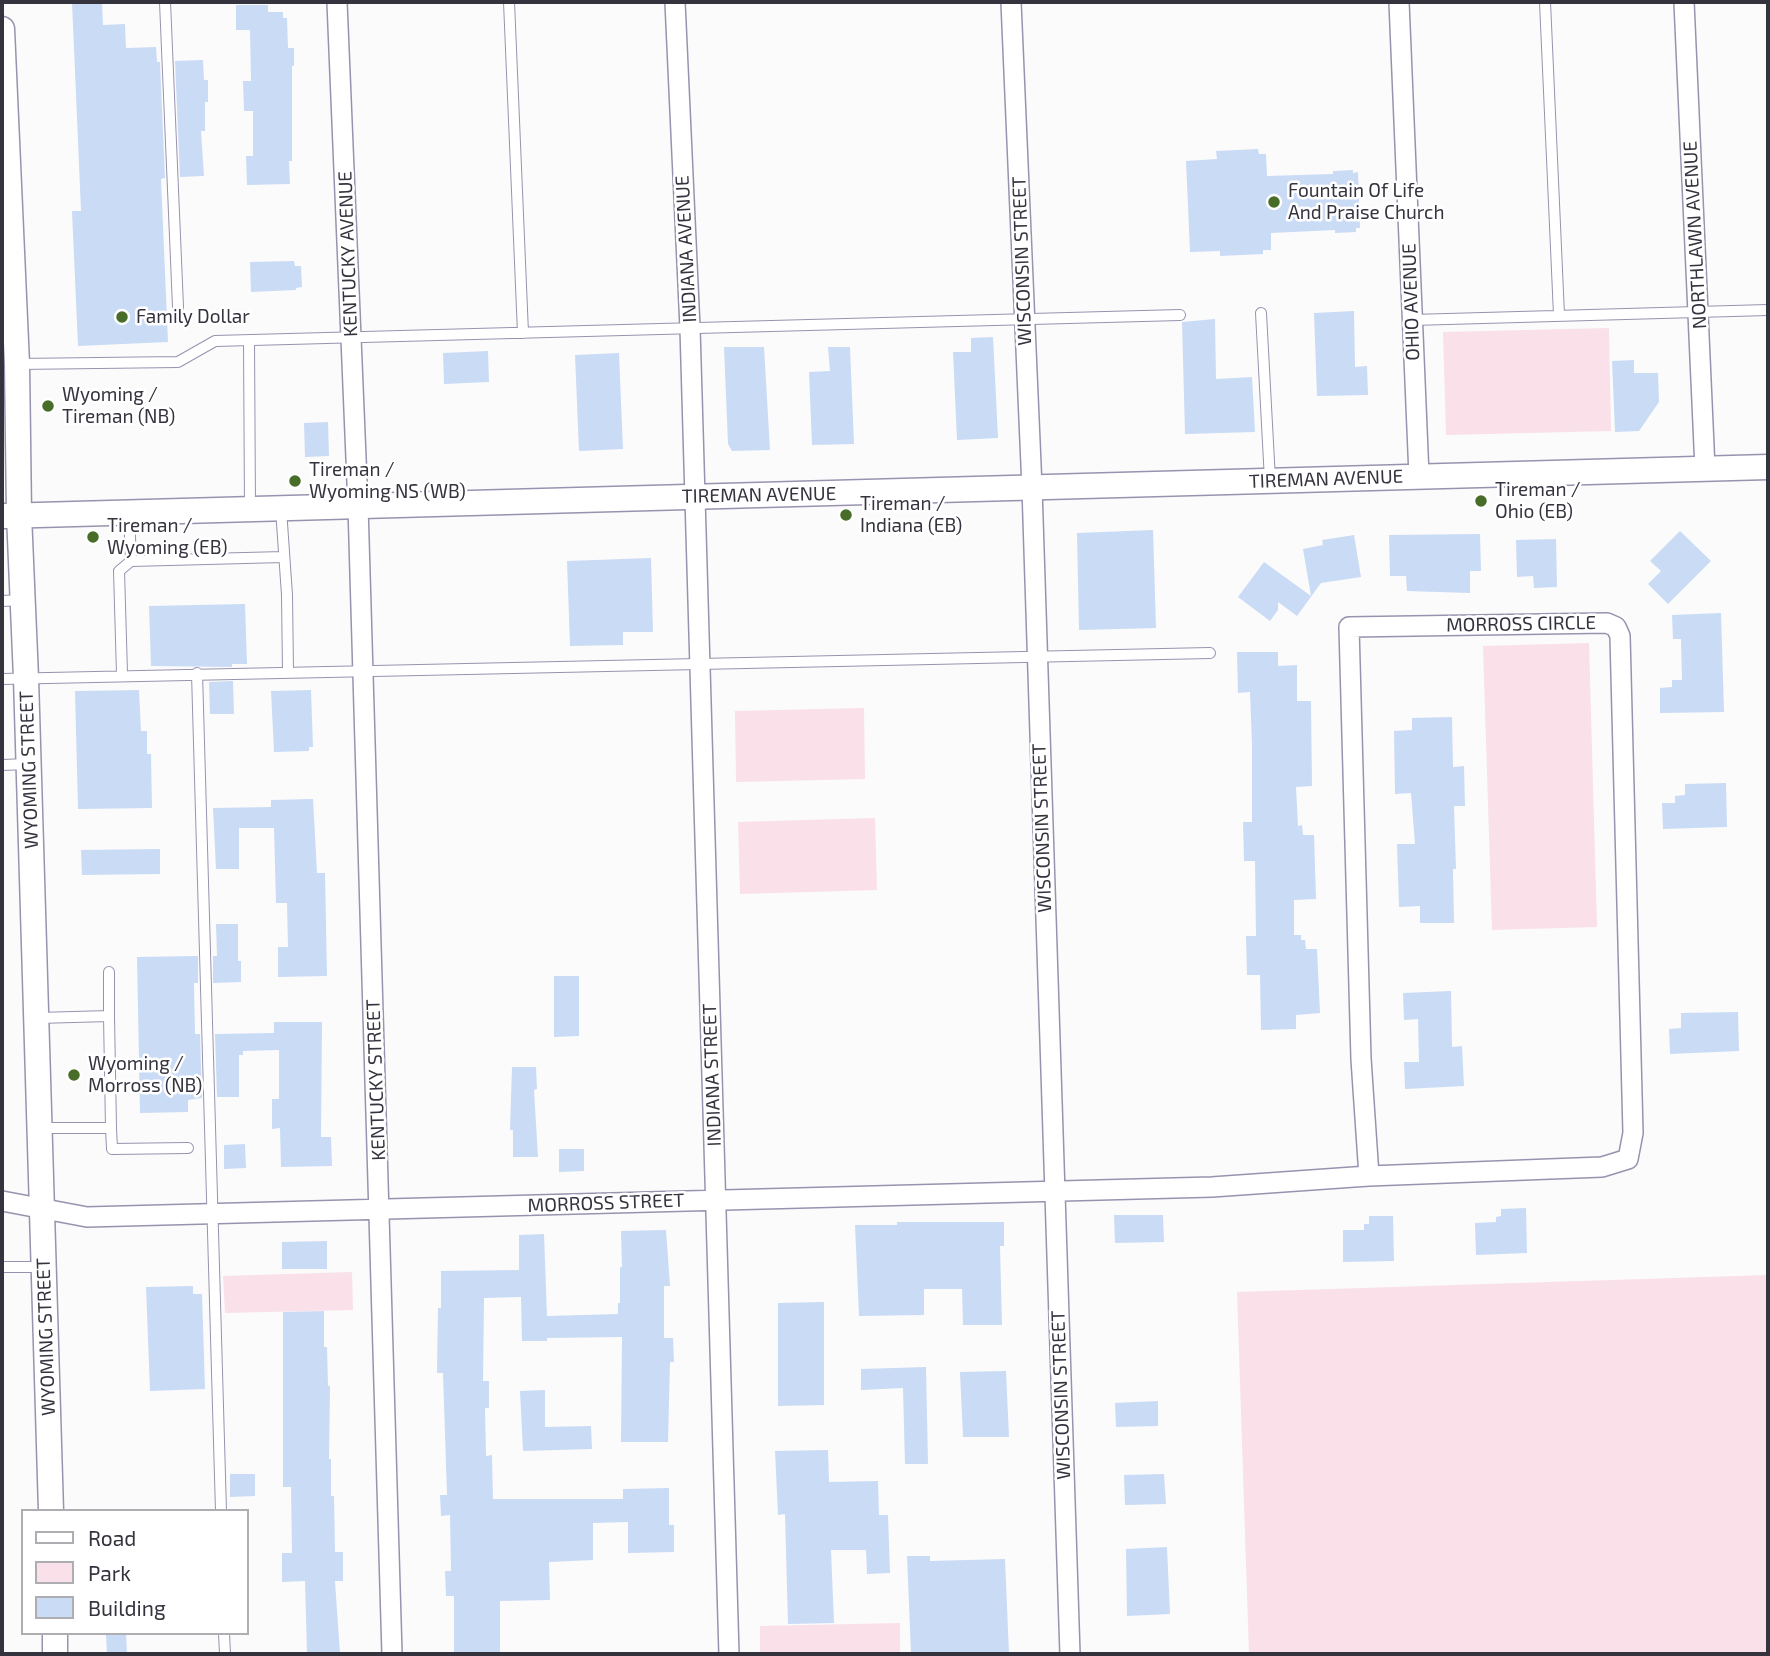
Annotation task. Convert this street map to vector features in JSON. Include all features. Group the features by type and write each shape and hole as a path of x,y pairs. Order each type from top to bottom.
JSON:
{"street":[{"name":"KENTUCKY AVENUE","path":"337,2 358,506"},
{"name":"INDIANA AVENUE","path":"675,2 695,496"},
{"name":"WISCONSIN STREET","path":"1011,2 1032,488 1070,1654"},
{"name":"OHIO AVENUE","path":"1399,2 1419,476"},
{"name":"NORTHLAWN AVENUE","path":"1684,2 1705,469"},
{"name":"WYOMING STREET","path":"2,29 9,333 17,364 10,515 13,601 26,678 51,1509"},
{"name":"TIREMAN AVENUE","path":"10,515 1768,467"},
{"name":"INDIANA STREET","path":"695,496 729,1654"},
{"name":"KENTUCKY STREET","path":"358,506 392,1654"},
{"name":"MORROSS CIRCLE","path":"1212,1187 1369,1176 1602,1167 1628,1159 1633,1133 1620,636 1616,627 1606,623 1349,627 1361,1045 1369,1176"},
{"name":"MORROSS STREET","path":"2,1201 82,1217 1212,1187"},
{"path":"55,1635 55,1654"}],"lane":[{"path":"165,2 178,307"},
{"path":"509,2 523,333"},
{"path":"1545,2 1559,315"},
{"path":"1412,320 1768,310"},
{"path":"1261,313 1270,481"},
{"path":"17,364 178,362 215,341 1180,315"},
{"path":"249,340 250,509"},
{"path":"281,508 287,595 288,672"},
{"path":"129,512 131,561"},
{"path":"122,674 119,571 131,561 283,557"},
{"path":"2,679 122,674 1210,653"},
{"path":"197,673 220,1509"},
{"path":"2,765 29,764"},
{"path":"109,972 112,1149 188,1148"},
{"path":"37,1018 109,1016"},
{"path":"40,1128 111,1128"},
{"path":"2,1267 44,1267"},
{"path":"225,1635 225,1654"}],"green space":[{"path":"1609,328 1611,431 1446,435 1443,332"},
{"path":"1589,643 1597,927 1492,930 1483,646"},
{"path":"864,708 865,779 736,782 735,711"},
{"path":"875,818 877,890 740,894 738,822"},
{"path":"352,1272 353,1310 225,1313 223,1276"},
{"path":"1768,1275 1768,1654 1249,1654 1237,1292"},
{"path":"900,1623 900,1654 760,1654 760,1626"}],"building":[{"path":"72,2 102,2 103,25 125,24 126,48 156,47 157,62 160,62 165,178 161,179 168,342 78,346 72,211 81,211"},
{"path":"236,5 268,5 268,12 283,12 283,18 287,18 288,48 294,48 290,184 247,185 246,156 253,156 253,111 244,111 243,81 251,81 250,30 236,30"},
{"path":"203,60 204,80 208,80 205,131 201,131 204,176 180,177 175,61"},
{"name":"Fountain Of Life And Praise Church","path":"1258,149 1259,154 1266,154 1267,176 1333,174 1333,171 1353,170 1353,173 1358,172 1360,228 1356,228 1356,232 1335,233 1335,230 1271,233 1271,250 1263,250 1263,254 1220,256 1220,251 1190,252 1186,161 1217,159 1216,151"},
{"path":"294,261 295,266 301,266 302,287 296,290 251,292 250,262"},
{"path":"1354,311 1355,367 1367,366 1368,395 1317,396 1314,313"},
{"path":"1215,319 1216,379 1252,377 1255,432 1185,434 1182,322"},
{"path":"993,337 998,438 957,440 953,352 971,352 971,338"},
{"path":"724,347 764,347 770,450 732,451 728,444"},
{"path":"828,347 850,347 854,444 812,445 809,372 830,371"},
{"path":"488,351 489,382 444,384 443,353"},
{"path":"619,353 623,449 579,451 575,355"},
{"path":"1634,360 1634,373 1658,373 1659,402 1639,431 1615,432 1612,361"},
{"path":"328,422 329,456 305,457 304,423"},
{"path":"1153,530 1156,628 1079,630 1077,533"},
{"path":"1680,531 1711,561 1668,604 1648,584 1661,571 1650,561"},
{"path":"1480,534 1481,571 1470,571 1470,593 1407,591 1406,576 1390,576 1389,535"},
{"path":"1354,535 1361,577 1321,583 1297,616 1278,602 1278,610 1270,621 1238,597 1264,562 1311,596 1303,549 1323,545 1322,540"},
{"path":"1556,539 1557,587 1534,588 1533,576 1517,577 1516,540"},
{"path":"651,558 653,632 623,632 623,645 570,646 567,561"},
{"path":"245,604 247,664 232,664 232,667 151,666 149,606"},
{"path":"1721,613 1724,712 1660,713 1660,688 1672,687 1672,680 1682,680 1681,639 1673,639 1672,615"},
{"path":"1237,652 1278,652 1278,666 1297,665 1297,701 1311,701 1312,786 1296,787 1298,826 1302,825 1303,835 1314,835 1316,899 1294,900 1294,935 1301,935 1306,949 1317,949 1320,1013 1296,1015 1296,1029 1261,1030 1260,975 1247,975 1246,936 1256,936 1255,861 1244,861 1243,822 1252,822 1252,745 1250,692 1238,693"},
{"path":"233,681 234,714 210,714 209,682"},
{"path":"139,690 141,731 147,731 147,754 151,754 152,808 78,809 75,691"},
{"path":"311,690 313,747 309,747 309,751 274,752 271,691"},
{"path":"1452,717 1453,767 1464,766 1465,806 1454,806 1454,923 1420,923 1420,906 1399,907 1397,844 1415,844 1411,793 1395,794 1394,731 1412,730 1412,718"},
{"path":"1726,783 1727,827 1663,829 1662,803 1675,803 1675,796 1685,795 1685,784"},
{"path":"313,799 317,873 325,873 327,976 278,977 278,947 288,947 287,903 276,903 274,828 239,828 239,869 216,869 213,808 271,807 271,800"},
{"path":"160,849 160,874 82,875 81,850"},
{"path":"216,924 238,924 241,982 213,983 213,956 217,956"},
{"path":"198,956 198,983 194,983 195,1034 200,1034 202,1098 188,1100 188,1112 140,1113 137,957"},
{"path":"554,976 579,976 579,1036 554,1037"},
{"path":"1451,991 1452,1047 1462,1046 1464,1086 1405,1089 1404,1062 1419,1062 1418,1019 1404,1020 1403,993"},
{"path":"1738,1012 1739,1051 1670,1054 1669,1029 1681,1028 1681,1013"},
{"path":"274,1022 322,1022 321,1137 331,1137 332,1166 281,1167 280,1128 272,1129 272,1099 279,1099 279,1050 243,1051 243,1055 239,1055 239,1097 217,1097 215,1034 274,1033"},
{"path":"512,1067 536,1067 537,1089 534,1090 538,1157 513,1157 513,1130 510,1130"},
{"path":"245,1144 246,1168 224,1169 224,1145"},
{"path":"559,1149 584,1149 584,1171 559,1172"},
{"path":"1526,1208 1527,1253 1476,1255 1475,1223 1496,1222 1496,1217 1501,1216 1501,1209"},
{"path":"1114,1215 1163,1215 1164,1242 1115,1243"},
{"path":"1369,1216 1393,1216 1394,1261 1343,1262 1343,1230 1364,1230 1364,1224 1369,1224"},
{"path":"897,1222 1004,1222 1004,1246 1000,1246 1002,1325 963,1325 962,1289 924,1289 924,1315 859,1316 855,1225 897,1225"},
{"path":"666,1230 670,1286 664,1286 664,1338 673,1338 674,1362 670,1362 668,1442 621,1442 622,1337 522,1341 521,1297 484,1298 483,1381 489,1381 489,1408 485,1408 486,1456 492,1455 493,1499 623,1499 623,1489 669,1488 669,1525 674,1525 674,1552 628,1553 628,1522 593,1523 593,1560 549,1562 550,1600 500,1601 500,1654 454,1654 454,1596 446,1596 445,1571 451,1571 450,1515 441,1516 440,1495 447,1495 443,1373 437,1373 441,1271 519,1270 519,1235 544,1234 547,1316 618,1314 622,1267 621,1231"},
{"path":"327,1241 327,1269 282,1269 282,1242"},
{"path":"193,1286 193,1294 202,1294 205,1389 150,1391 146,1287"},
{"path":"824,1302 824,1405 778,1406 778,1303"},
{"path":"324,1311 324,1347 327,1347 330,1386 329,1459 331,1496 334,1496 335,1552 343,1552 343,1581 335,1581 340,1654 307,1654 305,1581 282,1582 282,1553 292,1553 291,1487 283,1487 283,1312"},
{"path":"926,1367 928,1464 905,1464 903,1388 861,1390 861,1369"},
{"path":"1006,1371 1009,1437 963,1437 960,1372"},
{"path":"545,1390 545,1427 591,1426 592,1449 523,1451 520,1391"},
{"path":"1158,1401 1158,1426 1116,1427 1115,1403"},
{"path":"828,1450 829,1482 878,1481 879,1515 888,1515 890,1573 867,1574 866,1550 831,1550 834,1623 788,1624 785,1514 778,1515 775,1451"},
{"path":"230,1474 255,1474 255,1496 230,1497"},
{"path":"1164,1474 1166,1504 1125,1505 1124,1475"},
{"path":"1167,1547 1170,1614 1127,1616 1126,1549"},
{"path":"907,1556 930,1556 930,1561 1005,1559 1009,1654 911,1654"},
{"path":"106,1635 126,1635 127,1654 107,1654"}],"place":[{"name":"Fountain Of Life And Praise Church","path":"1274,202"},
{"name":"Family Dollar","path":"122,317"},
{"name":"Wyoming / Tireman (NB)","path":"48,406"},
{"name":"Tireman / Wyoming NS (WB)","path":"295,481"},
{"name":"Tireman / Ohio (EB)","path":"1481,501"},
{"name":"Tireman / Indiana (EB)","path":"846,515"},
{"name":"Tireman / Wyoming (EB)","path":"93,537"},
{"name":"Wyoming / Morross (NB)","path":"74,1075"}]}
